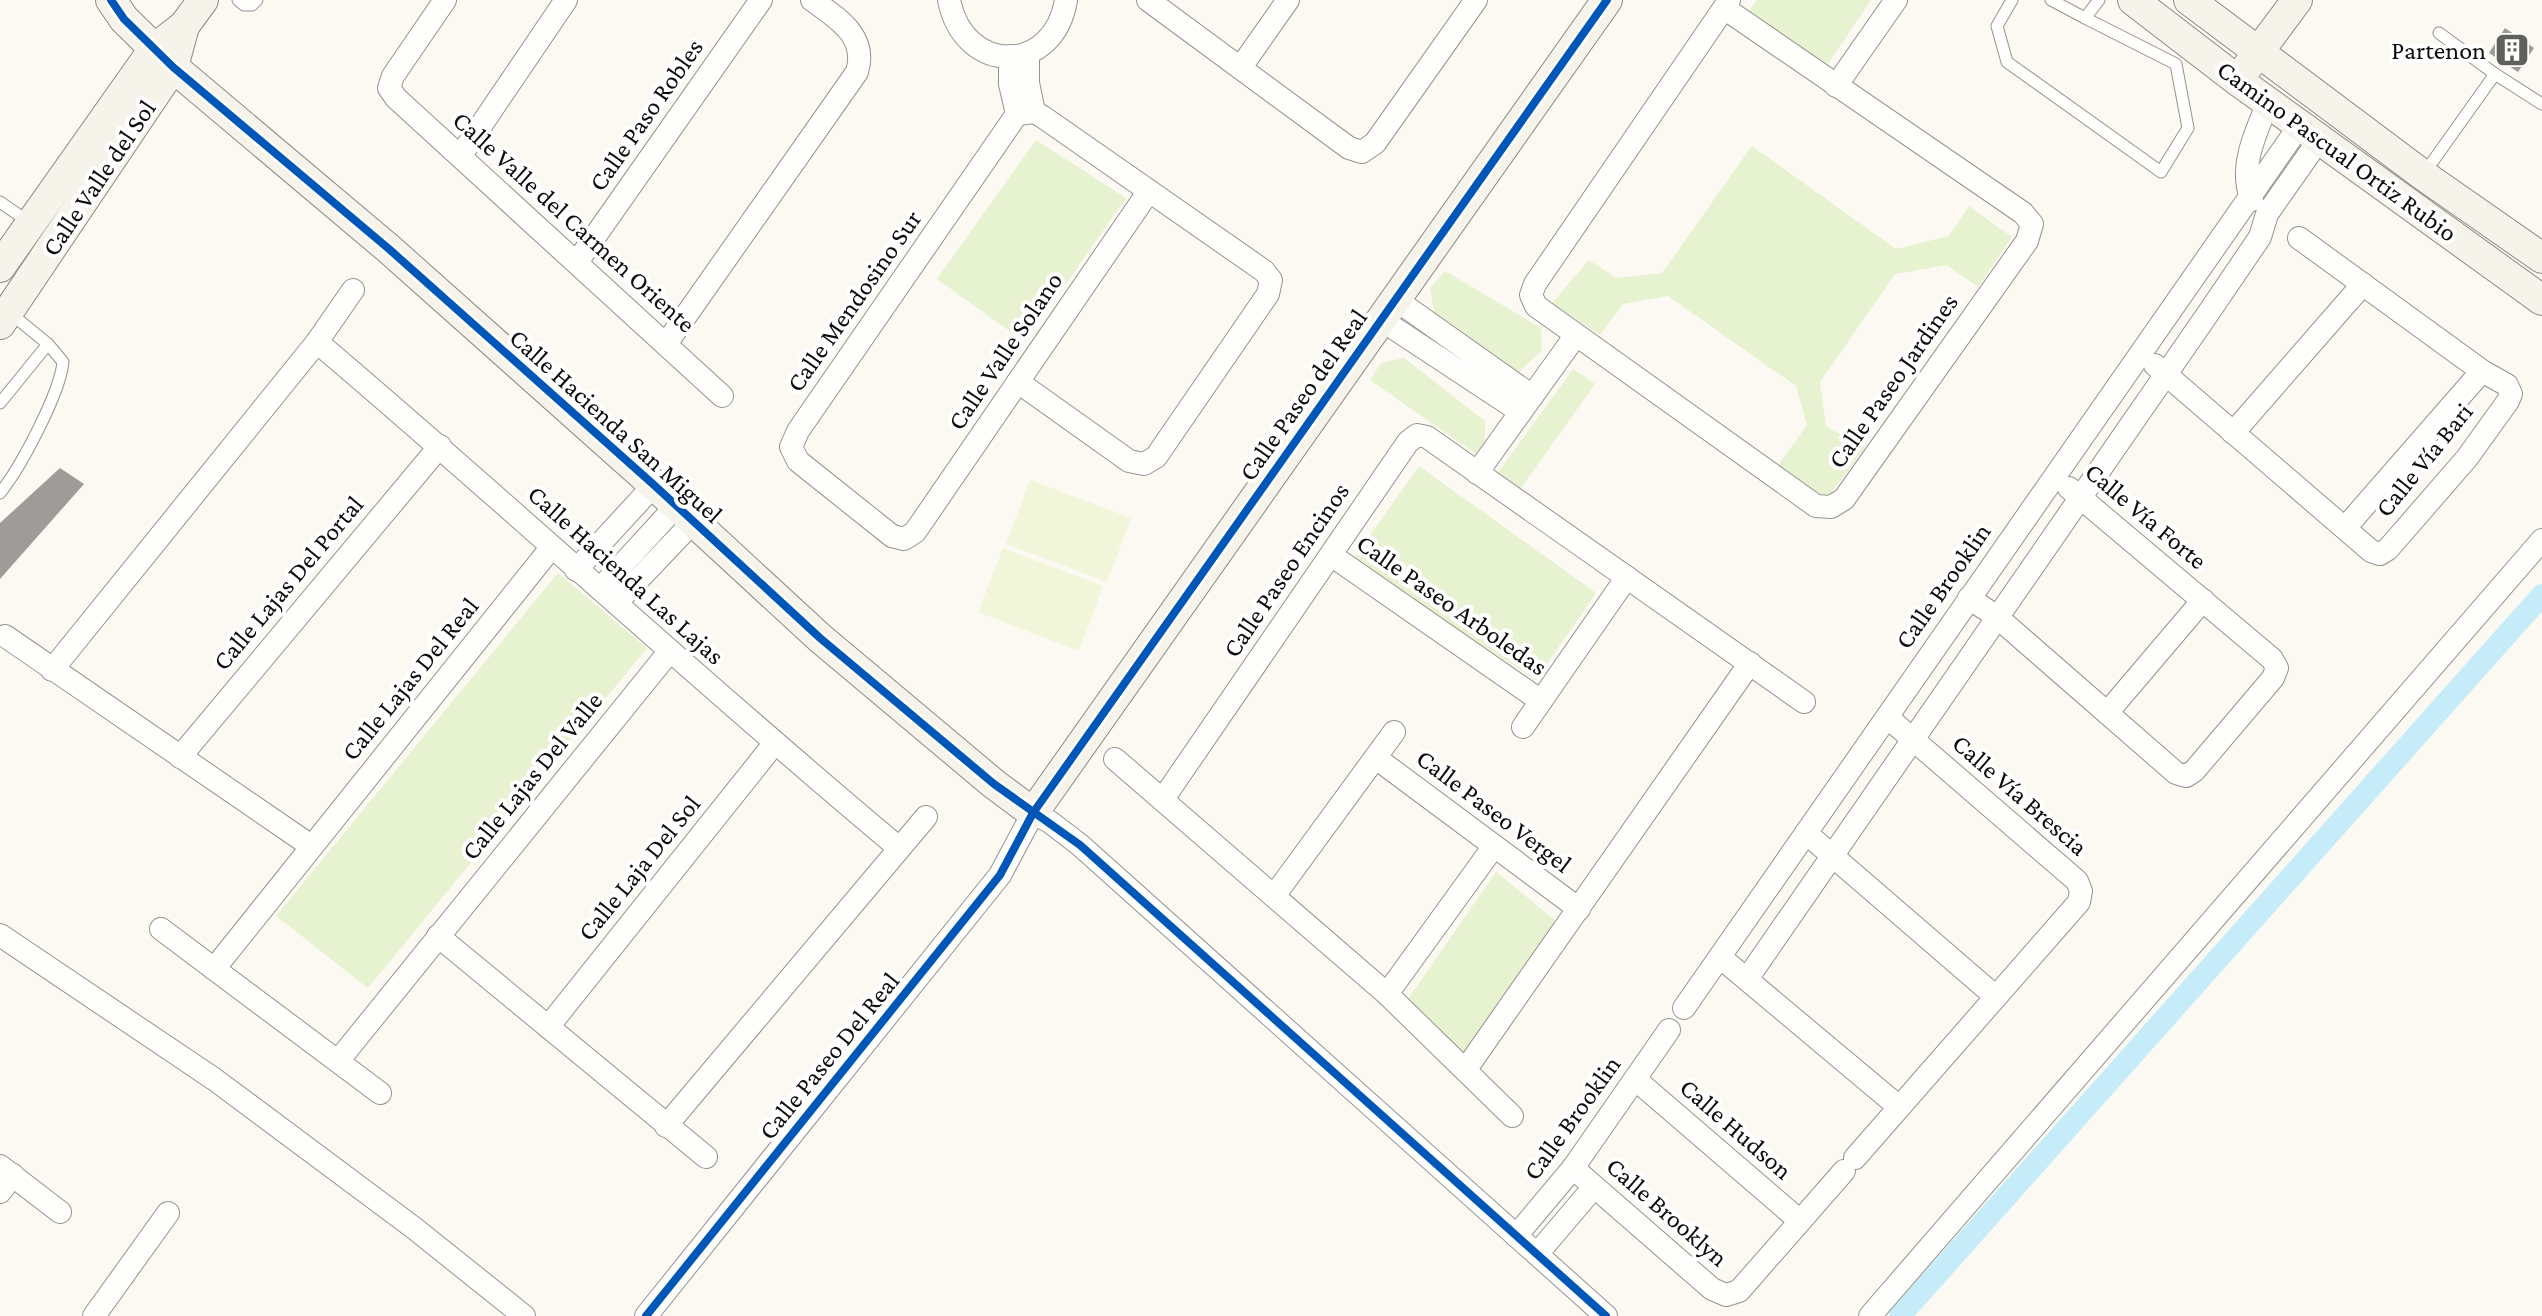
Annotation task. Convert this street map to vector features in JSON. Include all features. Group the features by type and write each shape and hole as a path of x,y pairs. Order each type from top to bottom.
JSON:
{"street":[{"name":"Calle Hacienda San Miguel","path":"111,0 124,19 164,58 389,249 820,638 1033,813"},
{"name":"Calle Valle del Sol","path":"3,314 43,233 203,0"},
{"name":"Calle Valle del Carmen Oriente","path":"445,0 393,76 389,88 396,98 722,396"},
{"path":"461,155 566,0"},
{"name":"Calle Paso Robles","path":"577,262 761,0"},
{"path":"666,344 857,72 860,61 847,25 812,0"},
{"path":"949,0 952,18 961,34 975,47 991,55 1019,55 1043,45 1056,32 1064,16 1066,0"},
{"path":"1148,0 1349,148 1362,152 1375,143 1476,0"},
{"path":"1241,67 1288,0"},
{"name":"Calle Paseo del Real","path":"1033,813 1607,0"},
{"path":"1836,86 1896,0"},
{"name":"Camino Pascual Ortiz Rubio","path":"2133,0 2268,103 2542,300"},
{"name":"Camino Pascual Ortiz Rubio","path":"2189,0 2423,175 2542,258"},
{"path":"2237,80 2297,0"},
{"name":"Calle Paseo Jardines","path":"1726,4 1836,86 2023,213 2032,224 2027,241 1844,499 1831,507 1816,506 1536,306 1531,295 1535,284 1726,4"},
{"path":"1018,382 1129,461 1144,464 1156,457 1268,294 1271,280 1264,271 1149,191 1026,113 1010,84 1019,55"},
{"path":"2267,214 2250,197 2249,160 2252,142 2268,103"},
{"name":"Calle Mendosino Sur","path":"904,539 892,536 868,518 798,461 791,447 798,431 1026,113"},
{"path":"1747,979 2260,237 2267,214 2310,132"},
{"name":"Calle Brooklin","path":"1684,1008 2250,197 2310,132"},
{"name":"Calle Valle Solano","path":"904,539 915,532 1149,191"},
{"name":"Calle Valle del Sol","path":"0,267 43,233"},
{"name":"Calle Vía Bari","path":"2142,354 2371,551 2380,554 2388,549 2467,458 2511,394 2507,385 2482,371 2299,238"},
{"path":"2233,433 2363,284"},
{"path":"52,670 317,342 353,290"},
{"path":"1388,309 1527,404"},
{"path":"1477,473 1576,335"},
{"name":"Calle Hacienda Las Lajas","path":"317,342 440,446 774,744 899,848"},
{"name":"Calle Vía Bari","path":"2345,528 2482,371"},
{"name":"Calle Paseo Encinos","path":"1163,799 1408,442 1417,435 1427,437 1804,702"},
{"name":"Calle Lajas Del Portal","path":"180,757 440,446"},
{"name":"Calle Vía Forte","path":"1969,598 1997,617 2176,773 2186,776 2194,771 2273,678 2277,668 2272,659 2054,476"},
{"path":"576,570 654,485"},
{"path":"608,596 685,514"},
{"path":"1870,1316 2542,540"},
{"name":"Calle Lajas Del Real","path":"214,969 551,548"},
{"name":"Calle Paseo Arboledas","path":"1331,555 1541,701"},
{"name":"Calle Paseo Arboledas","path":"1523,727 1627,577"},
{"name":"Calle Vía Forte","path":"2107,713 2203,600"},
{"path":"5,636 311,846"},
{"name":"Calle Lajas Del Valle","path":"338,1061 669,652"},
{"path":"1466,1069 1750,663"},
{"name":"Calle Vía Brescia","path":"1800,1221 2079,902 2081,891 2077,881 1887,717"},
{"name":"Calle Paseo Vergel","path":"1274,896 1394,732"},
{"name":"Calle Laja Del Sol","path":"548,1027 774,744"},
{"name":"Calle Paseo Vergel","path":"1376,758 1579,909"},
{"path":"1115,759 1387,994 1512,1116"},
{"path":"1033,813 1080,845 1606,1316"},
{"name":"Calle Paseo Del Real","path":"646,1316 1000,875 1033,813"},
{"path":"666,1126 926,817"},
{"path":"1806,833 1996,997"},
{"path":"1387,994 1494,846"},
{"path":"161,929 380,1093"},
{"path":"0,935 214,1079 414,1228 524,1316"},
{"path":"438,936 706,1157"},
{"path":"1720,957 1899,1107"},
{"name":"Calle Brooklin","path":"1516,1236 1573,1168 1669,1030"},
{"name":"Calle Hudson","path":"1635,1079 1800,1221"},
{"name":"Calle Brooklyn","path":"1573,1168 1712,1289 1726,1295 1739,1291 1800,1221"},
{"path":"4,1178 60,1212"},
{"path":"1537,1254 1594,1187"},
{"path":"94,1316 168,1213"}],"lane":[{"path":"238,0 244,5 252,5 257,0"},
{"path":"2012,0 1997,26 2007,62 2161,172 2188,128 2176,64 2051,0"},
{"path":"2085,18 2099,0"},
{"path":"2439,33 2542,104"},
{"path":"2423,175 2495,74"},
{"path":"0,202 43,233"},
{"path":"0,493 16,469 61,379 63,362 48,344 3,314"},
{"path":"0,403 48,344"}],"green space":[{"path":"1757,0 1871,0 1828,64 1747,14"},
{"path":"1036,140 1126,198 1025,342 937,279"},
{"path":"1752,146 1896,249 1949,236 1969,206 2012,237 1978,287 1947,265 1895,274 1820,382 1826,426 1865,448 1827,498 1777,467 1807,425 1796,386 1668,296 1623,304 1600,335 1552,303 1589,260 1616,278 1662,273"},
{"path":"1445,271 1541,328 1542,350 1519,372 1434,312 1430,288"},
{"path":"1404,358 1485,421 1485,441 1476,454 1370,380 1381,363"},
{"path":"1573,369 1595,384 1520,489 1497,474"},
{"path":"1419,466 1596,593 1536,680 1352,561"},
{"path":"1030,480 1131,518 1107,582 1006,544"},
{"path":"1003,548 1103,586 1079,651 978,612"},
{"path":"558,573 647,648 368,988 276,916"},
{"path":"1496,872 1556,921 1463,1055 1406,1002"}],"building":[{"name":"Partenon","path":"2505,28 2534,48 2518,72 2489,53"},
{"path":"60,468 84,484 0,579 0,523"}],"waterway":[{"path":"1900,1316 2542,595"}],"cycle path":[{"path":"111,0 124,19 173,67 389,249 820,638 994,784 1080,845 1606,1316"},
{"path":"646,1316 1000,875 1033,813 1607,0"}],"place":[{"name":"Partenon","path":"2512,50"}]}
